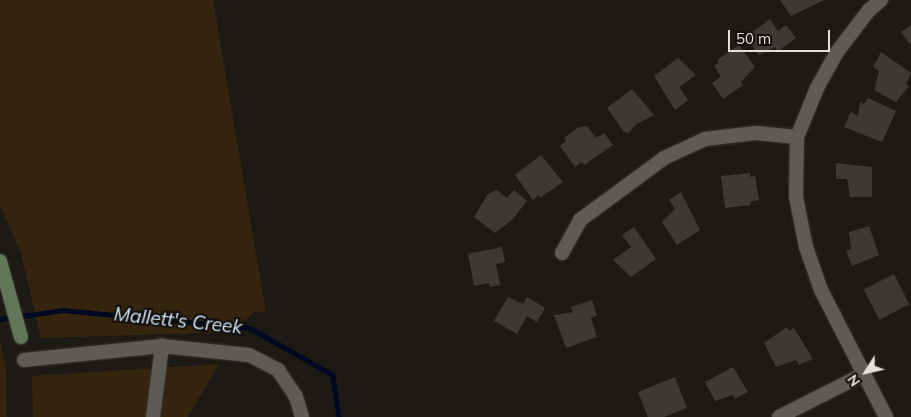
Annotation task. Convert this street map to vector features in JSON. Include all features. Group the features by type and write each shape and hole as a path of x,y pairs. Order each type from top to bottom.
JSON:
{"main road":[{"path":"0,261 14,305 21,337"}],"street":[{"path":"881,0 869,10 837,52 817,88 798,137 796,197 806,247 821,290 862,375 886,417"},
{"path":"562,253 580,220 664,158 705,139 756,133 798,137"},
{"path":"24,360 162,346 249,355 278,370 296,397 302,417"},
{"path":"153,417 162,346"},
{"path":"779,417 862,375"}],"shaded area":[{"path":"0,0 213,0 266,313 255,311 233,332 41,338 21,253 0,205"},
{"path":"0,339 6,370 7,417 0,417"},
{"path":"219,364 188,417 33,417 32,376"}],"building":[{"path":"780,0 824,0 791,16"},
{"path":"770,19 778,31 786,25 796,38 778,51 775,47 759,55 746,37"},
{"path":"911,25 911,43 910,44 901,32"},
{"path":"739,45 755,67 741,82 743,85 723,99 712,83 721,76 714,66 719,63 717,60"},
{"path":"881,52 911,73 906,84 909,86 896,102 874,90 879,71 873,67"},
{"path":"678,58 696,75 679,87 688,100 675,110 654,76"},
{"path":"632,89 654,115 635,125 629,133 624,132 607,108"},
{"path":"868,98 896,111 882,142 844,127 851,112 858,116 860,102 864,104"},
{"path":"587,126 596,138 604,133 613,145 584,165 582,162 575,167 560,146 566,141 564,138 579,127"},
{"path":"541,155 563,182 540,198 538,195 533,200 515,175"},
{"path":"836,163 872,167 872,197 850,197 847,179 836,179"},
{"path":"750,173 750,177 755,176 759,200 750,202 751,205 725,208 721,176"},
{"path":"497,190 507,198 514,190 527,201 512,220 495,233 474,217 488,194"},
{"path":"681,192 700,230 677,245 662,222 675,209 669,200"},
{"path":"869,226 879,255 852,266 846,251 851,249 849,232"},
{"path":"634,227 656,259 631,277 613,260 631,247 622,235"},
{"path":"502,247 505,262 496,264 500,285 490,287 489,283 474,286 468,254"},
{"path":"894,274 909,304 879,320 864,289"},
{"path":"508,297 523,304 527,297 545,308 537,322 527,316 517,334 494,321"},
{"path":"592,300 597,316 591,318 597,337 566,348 554,315 573,312 571,307"},
{"path":"787,327 789,331 794,328 813,359 799,365 796,360 776,367 764,343"},
{"path":"733,367 748,392 735,399 733,395 715,401 705,382"},
{"path":"675,377 687,408 664,417 648,417 638,392"}],"waterway":[{"name":"Mallett's Creek","path":"0,319 63,310 250,328 333,375 339,417"}]}
